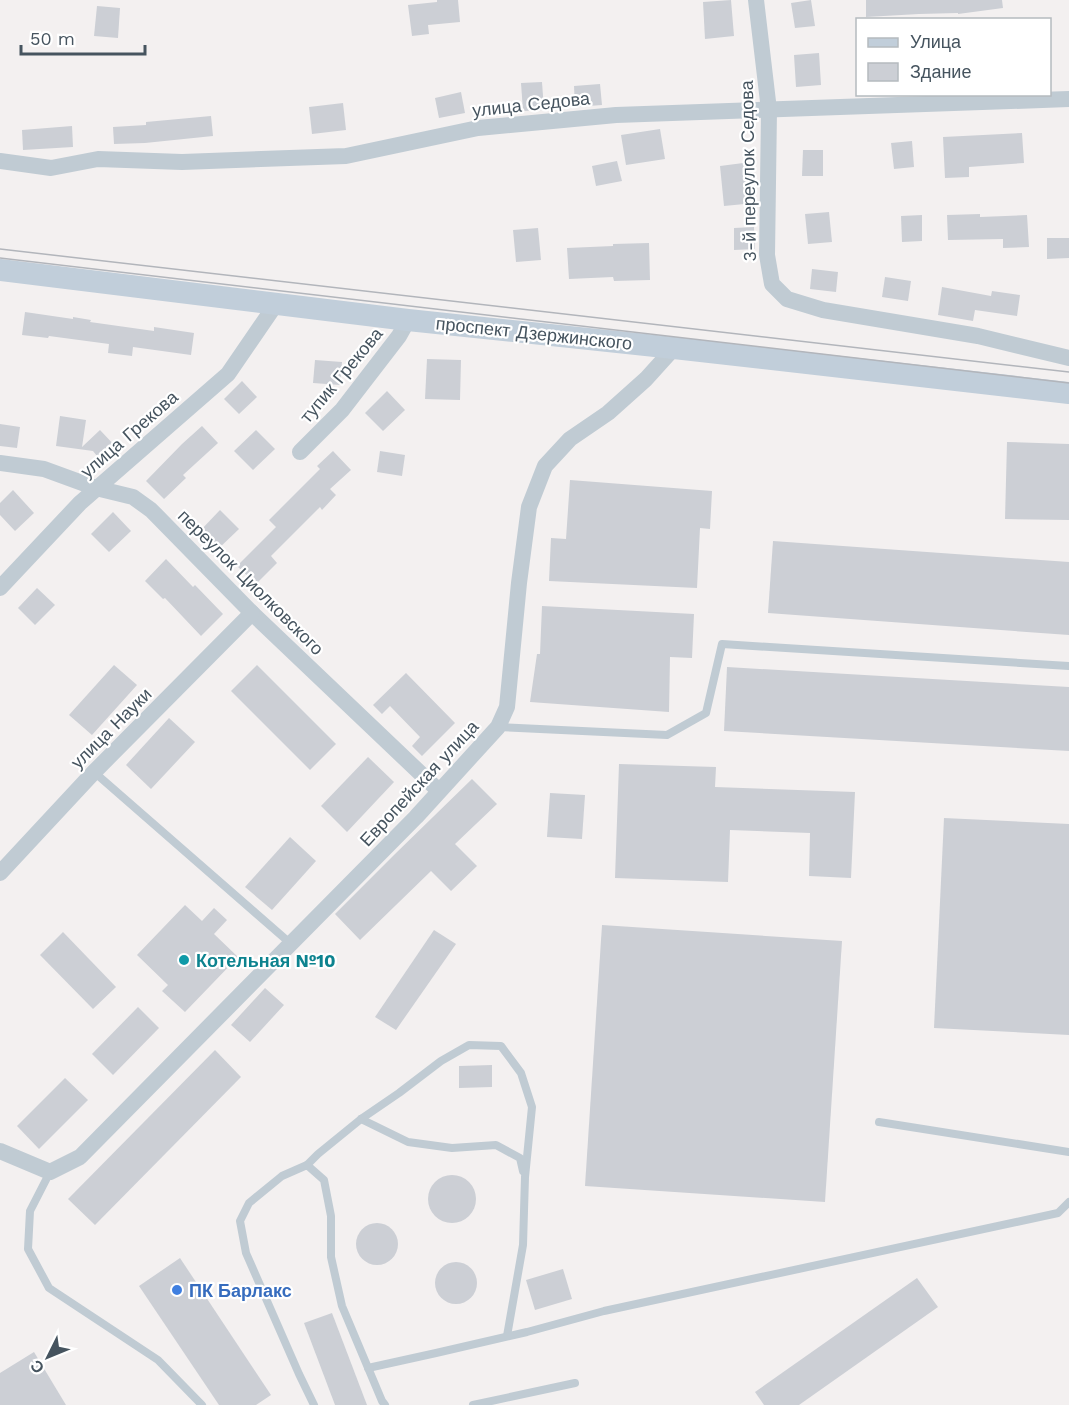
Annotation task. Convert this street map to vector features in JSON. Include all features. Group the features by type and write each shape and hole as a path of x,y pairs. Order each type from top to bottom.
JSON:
{"main road":[{"name":"проспект Дзержинского","path":"0,270 408,320 1069,393"}],"street":[{"name":"3-й переулок Седова","path":"756,0 769,110 767,255 772,284 787,299 823,310 978,336 1069,358"},
{"name":"улица Седова","path":"0,161 51,168 98,159 182,162 346,156 477,128 616,115 1069,99"},
{"name":"улица Грекова","path":"0,588 80,502 228,374 276,304"},
{"name":"тупик Грекова","path":"300,452 342,410 399,336 408,320"},
{"name":"Европейская улица","path":"50,1172 80,1157 416,817 498,727 507,707 529,507 545,466 570,440 608,413 646,379 674,348"},
{"name":"переулок Циолковского","path":"0,463 44,469 96,488 133,496 151,510 252,613 439,791"},
{"name":"улица Науки","path":"0,873 94,772 252,613"},
{"path":"0,1151 50,1172"}],"lane":[{"path":"498,727 667,735 706,713 722,644 1069,666"},
{"path":"94,772 290,943"},
{"path":"314,1405 298,1374 246,1253 240,1221 249,1203 282,1176 307,1165 361,1119 441,1062 469,1045 501,1046 521,1073 532,1107 525,1177 523,1245 507,1336"},
{"path":"361,1119 408,1142 452,1148 496,1145 520,1158 525,1177"},
{"path":"879,1122 1069,1152"},
{"path":"307,1165 324,1180 331,1216 331,1257 342,1306 385,1405"},
{"path":"50,1172 30,1211 28,1249 49,1288 158,1360 202,1405"},
{"path":"368,1368 604,1311 1058,1212 1069,1202"},
{"path":"473,1405 575,1383"}],"building":[{"path":"437,0 458,0 460,22 428,25 429,34 412,36 408,5 437,2"},
{"path":"731,0 734,36 705,39 703,2"},
{"path":"811,0 815,26 795,28 791,3"},
{"path":"866,0 1002,0 1003,8 958,14 866,17"},
{"path":"97,6 120,8 118,38 94,36"},
{"path":"819,53 821,85 796,87 794,55"},
{"path":"542,82 544,110 523,111 521,83"},
{"path":"600,84 602,105 575,107 574,86"},
{"path":"461,92 465,113 439,118 435,98"},
{"path":"343,103 346,130 312,134 309,107"},
{"path":"211,116 213,136 114,144 113,127"},
{"path":"72,126 73,147 23,150 22,130"},
{"path":"660,129 665,159 626,165 621,135"},
{"path":"1022,133 1024,163 969,167 969,177 945,178 943,137"},
{"path":"912,141 914,167 894,169 891,143"},
{"path":"803,150 823,150 823,176 802,176"},
{"path":"617,161 622,181 596,186 592,166"},
{"path":"751,162 755,203 724,206 720,166"},
{"path":"829,212 832,242 808,244 805,214"},
{"path":"980,214 980,217 1027,215 1029,247 1003,248 1003,239 948,240 947,215"},
{"path":"922,215 922,241 902,242 901,216"},
{"path":"754,227 755,249 734,250 734,228"},
{"path":"538,228 541,260 516,262 513,230"},
{"path":"1047,238 1069,238 1069,258 1047,259"},
{"path":"649,243 650,280 614,281 613,277 569,279 567,248"},
{"path":"812,269 838,272 836,292 810,289"},
{"path":"885,277 911,281 908,301 882,297"},
{"path":"942,287 991,296 992,291 1020,295 1017,316 975,310 973,321 938,315"},
{"path":"25,312 73,319 73,317 91,320 90,322 154,331 154,327 194,333 191,355 133,347 132,356 108,353 109,344 22,335"},
{"path":"427,359 461,360 460,400 425,399"},
{"path":"315,360 342,362 340,385 313,383"},
{"path":"242,381 257,397 239,414 224,399"},
{"path":"387,391 405,410 383,431 365,413"},
{"path":"60,416 86,420 82,447 100,430 116,447 101,461 93,451 56,446"},
{"path":"0,424 20,427 17,448 0,446"},
{"path":"202,426 218,443 183,475 186,478 164,499 146,481"},
{"path":"256,430 275,449 253,470 234,451"},
{"path":"1007,442 1069,444 1069,520 1005,519"},
{"path":"333,451 351,470 330,489 336,495 322,510 320,507 271,556 277,563 256,584 237,566 276,527 269,520 320,469 317,466"},
{"path":"380,451 405,455 402,476 377,472"},
{"path":"570,480 712,491 710,529 700,528 697,588 549,581 551,538 566,539"},
{"path":"13,490 34,513 15,531 0,515 0,503"},
{"path":"220,510 239,529 217,550 199,532"},
{"path":"113,512 131,531 109,552 91,534"},
{"path":"773,541 1069,562 1069,635 768,613"},
{"path":"166,559 223,614 201,636 165,598 163,599 145,581"},
{"path":"37,588 55,605 35,625 18,608"},
{"path":"542,606 694,614 692,658 670,657 669,712 530,702 537,654 540,654"},
{"path":"114,665 137,685 92,735 69,715"},
{"path":"257,665 336,744 310,770 231,691"},
{"path":"727,667 1069,687 1069,751 724,731"},
{"path":"406,673 455,723 422,756 412,746 420,737 390,706 382,714 373,705"},
{"path":"169,718 195,742 151,789 126,765"},
{"path":"368,757 394,782 347,832 321,806"},
{"path":"619,764 716,767 715,787 855,792 851,878 809,876 810,833 730,830 728,882 615,878"},
{"path":"472,779 497,804 455,844 477,866 451,891 431,871 360,940 335,914"},
{"path":"550,793 585,795 582,839 547,837"},
{"path":"944,818 1069,824 1069,1035 934,1028"},
{"path":"290,837 316,861 272,910 245,887"},
{"name":"Котельная №10","path":"185,905 202,921 214,908 227,920 214,934 238,957 185,1012 162,991 168,985 137,955"},
{"path":"602,925 842,941 825,1202 585,1186"},
{"path":"434,930 456,944 396,1030 375,1017"},
{"path":"63,932 116,987 93,1009 40,955"},
{"path":"265,988 284,1005 250,1042 231,1025"},
{"path":"138,1007 159,1028 113,1075 92,1054"},
{"path":"215,1050 241,1077 95,1225 68,1199"},
{"path":"492,1065 492,1087 459,1088 459,1066"},
{"path":"65,1078 88,1100 39,1149 17,1126"},
{"path":"447,1175 457,1175 469,1182 476,1194 476,1204 469,1216 457,1223 447,1223 432,1212 428,1204 428,1194 439,1179"},
{"path":"377,1223 392,1229 398,1244 392,1259 377,1265 362,1259 356,1244 362,1229"},
{"path":"180,1258 271,1395 256,1405 219,1405 139,1286"},
{"path":"456,1262 464,1263 471,1268 476,1275 476,1291 471,1298 464,1303 456,1304 448,1303 441,1298 436,1291 435,1283 436,1275 441,1268 448,1263"},
{"path":"563,1269 572,1299 535,1310 526,1280"},
{"path":"917,1278 938,1307 799,1405 764,1405 755,1392"},
{"path":"332,1313 367,1405 335,1405 304,1323"},
{"path":"34,1352 66,1405 0,1405 0,1373"}],"tram line":[{"path":"0,249 1069,372"},
{"path":"0,258 1069,383"}],"place":[{"name":"Котельная №10","path":"184,960"},
{"name":"ПК Барлакс","path":"177,1290"}]}
